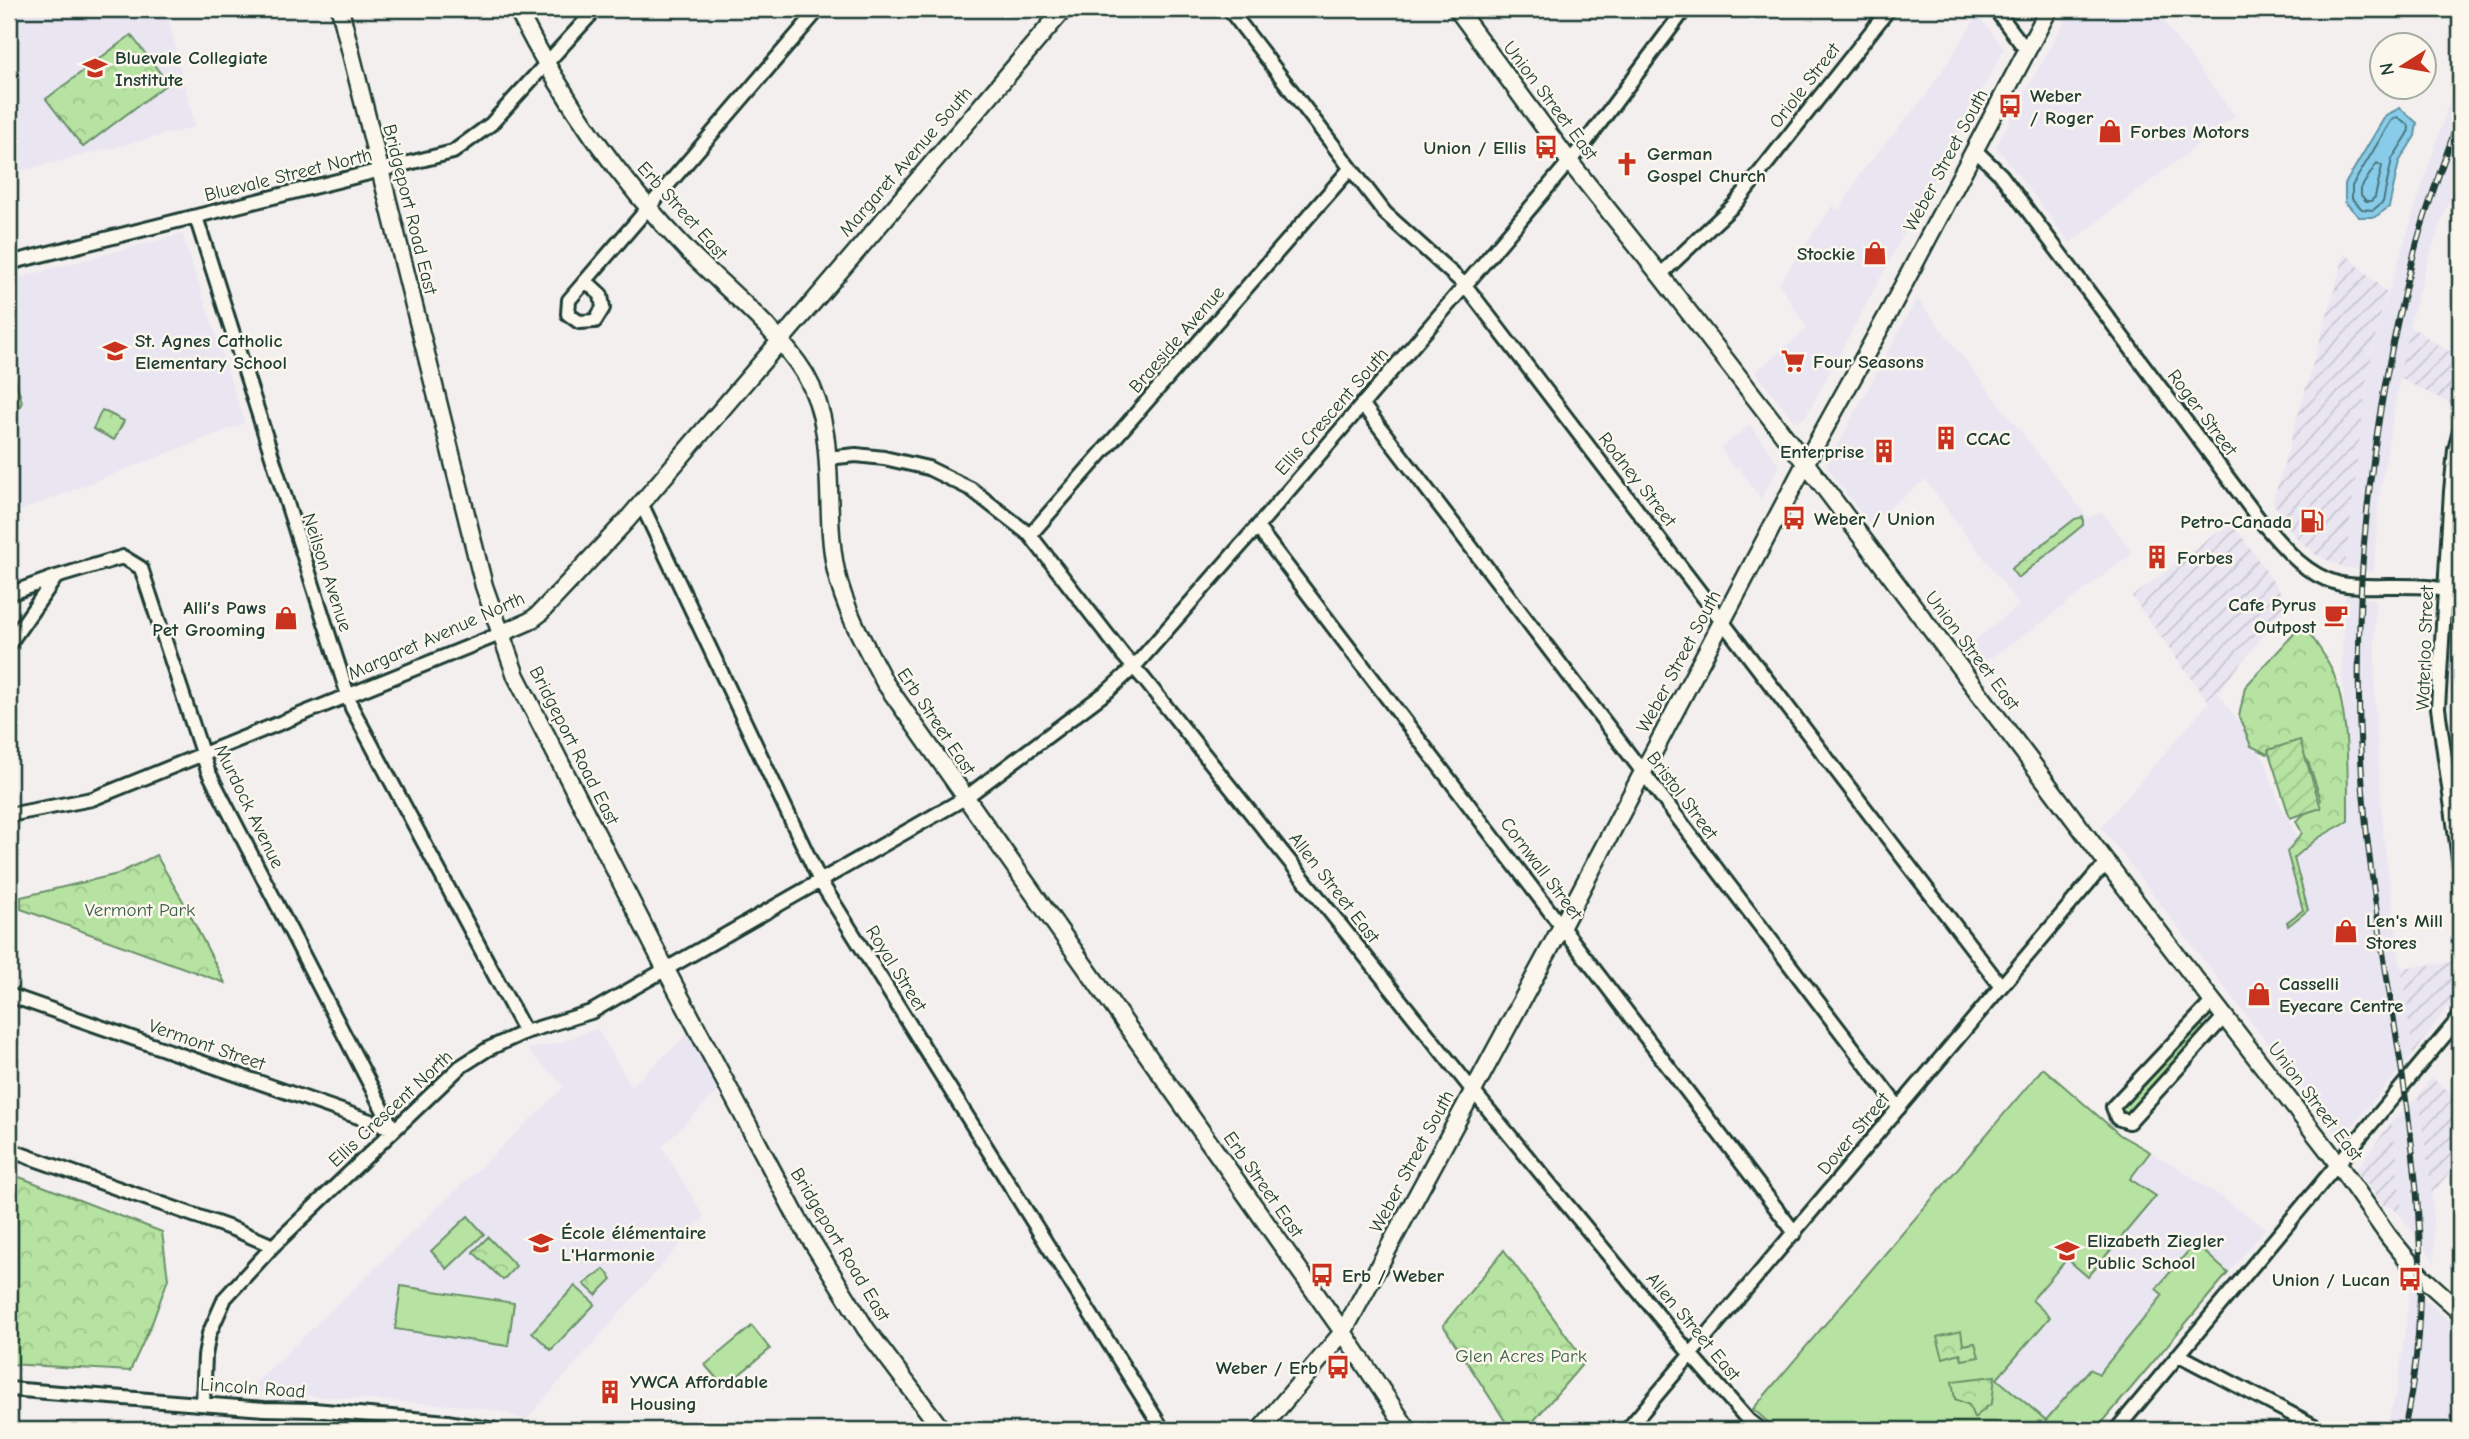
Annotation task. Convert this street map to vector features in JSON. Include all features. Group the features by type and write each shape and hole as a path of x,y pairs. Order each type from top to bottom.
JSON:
{"main road":[{"name":"Bridgeport Road East","path":"340,9 484,586 516,676 665,968 798,1219 866,1329 942,1430"},
{"name":"Erb Street East","path":"517,9 546,64 619,171 687,250 780,341 804,373 822,416 831,540 836,571 845,601 885,683 1343,1332 1408,1430"},
{"name":"Margaret Avenue South","path":"780,341 1063,9"},
{"name":"Union Street East","path":"1457,9 1569,161 1805,464 2338,1164 2389,1237 2421,1276 2458,1306"},
{"name":"Weber Street South","path":"1260,1430 1343,1332 2049,9"},
{"name":"Margaret Avenue North","path":"500,634 530,621 539,614 641,503 780,341"}],"street":[{"name":"Bluevale Street North","path":"9,263 453,152 491,124 596,9"},
{"path":"586,281 647,206 819,9"},
{"name":"Rodney Street","path":"1229,9 1384,213 1465,285 2001,986"},
{"name":"Ellis Crescent South","path":"965,798 1109,690 1134,667 1569,161 1685,9"},
{"name":"Oriole Street","path":"1660,275 1735,204 1889,9"},
{"path":"1995,9 2027,51"},
{"name":"Roger Street","path":"1973,149 2001,175 2258,518 2292,556 2316,575 2338,583 2445,589 2460,598"},
{"name":"Braeside Avenue","path":"1030,535 1350,169"},
{"name":"Neilson Avenue","path":"196,217 348,697 525,1032"},
{"name":"Bristol Street","path":"1362,404 1899,1108"},
{"name":"Waterloo Street","path":"2460,431 2453,464 2438,708 2460,866"},
{"name":"Allen Street East","path":"827,458 856,455 928,468 971,489 1030,535 1473,1091 1691,1355 1748,1420 1761,1430"},
{"name":"Royal Street","path":"641,503 820,881 1163,1430"},
{"name":"Cornwall Street","path":"1257,527 1795,1233"},
{"name":"Murdock Avenue","path":"9,594 123,557 141,568 202,755 214,783 393,1129"},
{"path":"9,643 56,577"},
{"name":"Margaret Avenue North","path":"9,815 92,799 500,634"},
{"name":"Ellis Crescent North","path":"203,1403 205,1356 216,1314 225,1298 273,1246 460,1067 488,1049 525,1032 591,1012 965,798"},
{"name":"Dover Street","path":"1627,1430 2096,874 2110,864"},
{"name":"Vermont Street","path":"9,995 393,1129"},
{"path":"2213,1001 2113,1107 2117,1118 2129,1122 2225,1016"},
{"path":"2116,1430 2460,1017"},
{"path":"9,1150 236,1230 273,1246"},
{"path":"2179,1355 2322,1430"},
{"name":"Lincoln Road","path":"9,1390 340,1412 447,1422 495,1430"}],"shaded area":[{"name":"Bluevale Collegiate Institute","path":"9,9 166,9 195,127 9,174"},
{"name":"Forbes Motors","path":"2071,9 2154,9 2235,116 2070,243 1996,146"},
{"path":"1978,15 2004,49 1805,418 1794,421 1755,372 1807,329 1779,283 1832,206 1840,210 1859,175 1928,93"},
{"path":"2460,68 2460,169 2426,266 2409,326 2378,503 2374,572 2345,568 2366,387 2378,324"},
{"name":"St. Agnes Catholic Elementary School","path":"182,234 245,423 9,515 9,280"},
{"path":"2345,253 2387,293 2366,387 2345,568 2316,555 2293,534 2273,502"},
{"path":"1917,298 2088,518 2102,512 2133,553 2036,627 1978,666 1965,648 2019,605 1925,480 1869,524 1826,466"},
{"path":"2409,326 2460,358 2459,408 2399,378"},
{"path":"1750,425 1779,465 1761,499 1738,467 1735,469 1720,448"},
{"path":"2231,521 2289,604 2209,703 2132,597"},
{"path":"2345,595 2375,599 2375,707 2384,841 2413,1055 2341,1139 2101,827 2218,692 2266,762 2279,803 2303,846 2349,817 2342,662"},
{"path":"2460,961 2460,990 2413,1055 2401,968"},
{"name":"École élémentaire L'Harmonie","path":"597,1028 631,1086 689,1033 719,1091 662,1146 704,1217 526,1420 501,1412 466,1406 249,1392 251,1387 564,1087 527,1049 559,1043"},
{"name":"Elizabeth Ziegler Public School","path":"2043,1068 2120,1135 2179,1168 2266,1228 2096,1430 1777,1430 1753,1409"},
{"path":"2431,1077 2460,1100 2460,1159 2432,1194 2418,1096"},
{"path":"2418,1096 2432,1194 2435,1263 2402,1217 2391,1123"},
{"path":"2391,1123 2402,1217 2393,1208 2384,1206 2356,1170"},
{"path":"2411,1284 2435,1309 2460,1329 2460,1430 2385,1430 2397,1391"}],"green space":[{"path":"131,35 168,83 83,147 46,99"},
{"path":"9,357 22,402 9,428"},
{"path":"102,410 124,421 114,440 93,429"},
{"path":"2083,517 2083,525 2018,578 2011,569 2075,519"},
{"path":"2303,624 2328,662 2339,691 2347,747 2348,821 2318,838 2294,858 2308,910 2288,926 2287,922 2303,910 2287,852 2302,833 2296,821 2321,800 2308,761 2292,746 2267,754 2251,746 2239,717 2245,687"},
{"path":"2300,740 2321,808 2290,818 2268,750"},
{"name":"Vermont Park","path":"156,855 225,983 21,909 21,897 118,874"},
{"path":"2199,1023 2205,1028 2126,1116 2118,1109"},
{"name":"Elizabeth Ziegler Public School","path":"2043,1068 2120,1135 2150,1152 2130,1179 2156,1196 2088,1277 2067,1259 2032,1300 2050,1317 1997,1379 2046,1420 2090,1369 2099,1374 2163,1295 2156,1289 2195,1243 2228,1273 2096,1430 1777,1430 1753,1409"},
{"path":"9,1173 162,1232 168,1279 130,1371 9,1364"},
{"path":"468,1216 484,1234 447,1269 431,1251"},
{"path":"488,1237 516,1266 503,1280 473,1252"},
{"name":"Glen Acres Park","path":"1504,1250 1585,1361 1526,1430 1511,1430 1443,1325"},
{"path":"604,1269 612,1279 596,1295 584,1284"},
{"path":"401,1286 514,1303 508,1346 395,1329"},
{"path":"575,1286 595,1304 551,1350 532,1332"},
{"path":"752,1326 770,1349 724,1387 705,1365"},
{"path":"1961,1331 1963,1345 1975,1343 1979,1357 1962,1360 1960,1353 1943,1358 1937,1337"},
{"path":"1995,1376 1992,1403 1974,1418 1969,1405 1955,1399 1952,1381"},
{"path":"245,1423 324,1430 225,1430 244,1427"}],"water":[{"path":"2400,108 2417,123 2415,136 2399,162 2389,207 2375,217 2359,217 2345,202 2345,184 2386,115"}],"railway":[{"path":"2404,1430 2416,1354 2420,1278 2417,1203 2410,1128 2366,826 2359,679 2360,605 2373,459 2399,314 2417,242 2460,116"}],"place":[{"name":"Bluevale Collegiate Institute","path":"95,68"},
{"name":"Weber / Roger","path":"2010,106"},
{"name":"Forbes Motors","path":"2110,131"},
{"name":"Union / Ellis","path":"1546,147"},
{"name":"German Gospel Church","path":"1627,164"},
{"name":"Stockie","path":"1875,253"},
{"name":"St. Agnes Catholic Elementary School","path":"115,351"},
{"name":"Four Seasons","path":"1793,361"},
{"name":"CCAC","path":"1946,438"},
{"name":"Enterprise","path":"1884,451"},
{"name":"Weber / Union","path":"1794,518"},
{"name":"Petro-Canada","path":"2312,521"},
{"name":"Forbes","path":"2157,557"},
{"name":"Cafe Pyrus Outpost","path":"2336,615"},
{"name":"Alli’s Paws Pet Grooming","path":"286,618"},
{"name":"Len's Mill Stores","path":"2346,931"},
{"name":"Casselli Eyecare Centre","path":"2259,994"},
{"name":"École élémentaire L'Harmonie","path":"541,1243"},
{"name":"Elizabeth Ziegler Public School","path":"2067,1251"},
{"name":"Erb / Weber","path":"1322,1275"},
{"name":"Union / Lucan","path":"2410,1279"},
{"name":"Weber / Erb","path":"1338,1367"},
{"name":"YWCA Affordable Housing","path":"610,1392"}]}
